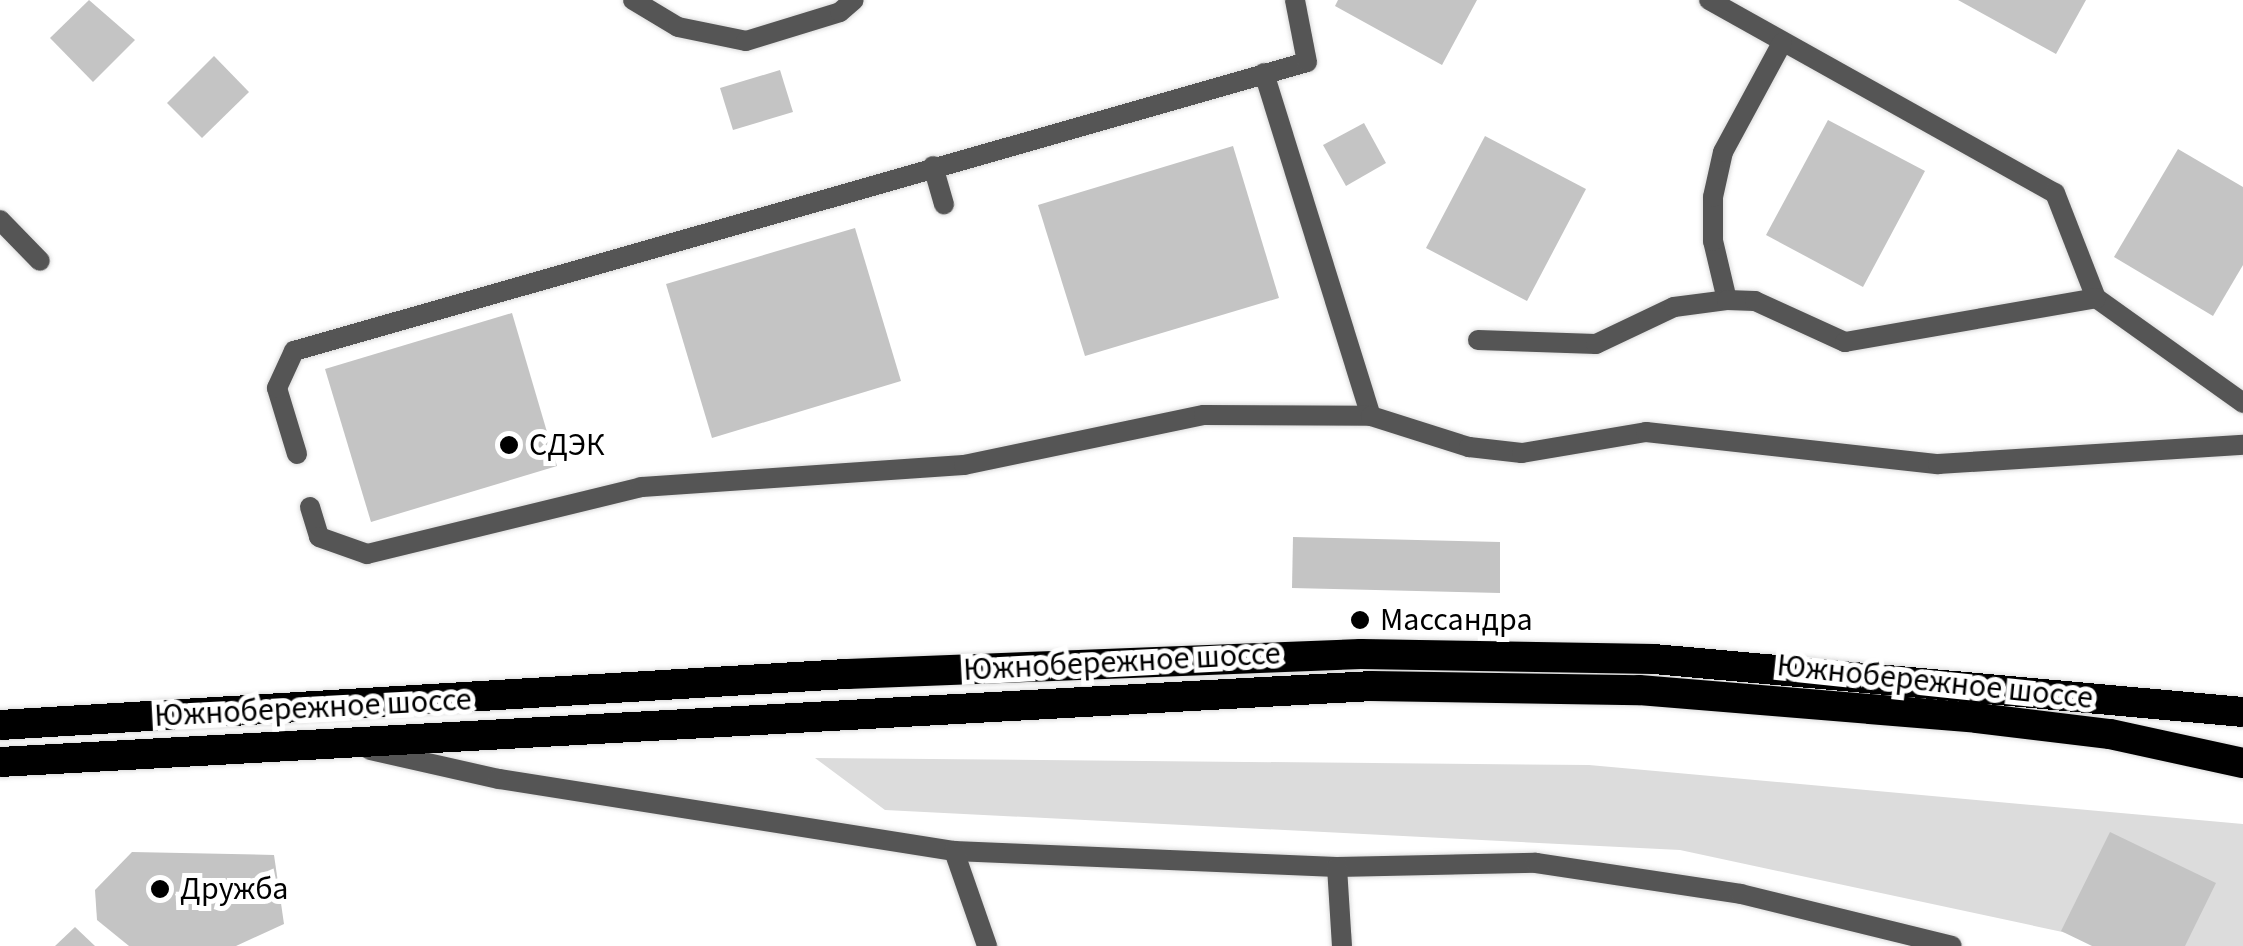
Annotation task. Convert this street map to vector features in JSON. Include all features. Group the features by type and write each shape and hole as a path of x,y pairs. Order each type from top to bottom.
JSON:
{"highway":[{"name":"Южнобережное шоссе","path":"0,725 847,674 1361,654 1654,659 2243,712"},
{"name":"Южнобережное шоссе","path":"0,762 1371,686 1639,690 1977,718 2110,734 2243,763"}],"lane":[{"path":"633,0 678,27 746,41 840,12 854,0"},
{"path":"296,454 277,388 294,351 1307,62 1295,0"},
{"path":"1709,0 2055,192 2096,298 2243,403"},
{"path":"1727,300 1713,241 1714,198 1724,152 1782,43"},
{"path":"1264,73 1371,416"},
{"path":"933,166 944,204"},
{"path":"0,220 40,261"},
{"path":"1478,340 1596,344 1674,308 1755,300 1845,342 2096,298"},
{"path":"310,507 318,537 367,554 641,487 964,465 1204,415 1371,416 1469,447 1522,453 1646,432 1938,464 2243,445"},
{"path":"334,742 498,778 954,852 1337,867 1536,863 1741,894 1952,946"},
{"path":"954,852 987,946"},
{"path":"1337,867 1342,946"}],"shaded area":[{"path":"815,758 1589,765 2243,824 2243,946 2128,946 1680,850 885,810"}],"building":[{"path":"89,0 135,40 93,82 50,38"},
{"path":"1338,0 1477,0 1442,65 1335,6"},
{"path":"1958,0 2086,0 2056,54"},
{"path":"214,56 249,92 202,138 167,103"},
{"path":"780,70 793,112 733,130 720,88"},
{"path":"1828,120 1925,171 1863,287 1766,235"},
{"path":"1364,123 1386,163 1346,186 1323,145"},
{"path":"1485,136 1586,189 1527,301 1426,248"},
{"path":"1233,146 1279,298 1085,356 1038,205"},
{"path":"2178,149 2243,187 2243,265 2213,316 2114,257"},
{"path":"855,228 901,381 712,438 666,284"},
{"path":"512,313 557,466 371,522 325,369"},
{"path":"1293,537 1500,542 1500,593 1292,588"},
{"path":"2110,832 2216,883 2185,946 2092,946 2061,931"},
{"path":"132,852 274,855 284,924 236,946 129,946 97,920 95,890"},
{"path":"75,927 95,946 55,946"}],"place":[{"name":"СДЭК","path":"509,445"},
{"name":"Массандра","path":"1360,620"},
{"name":"Дружба","path":"160,889"}]}
